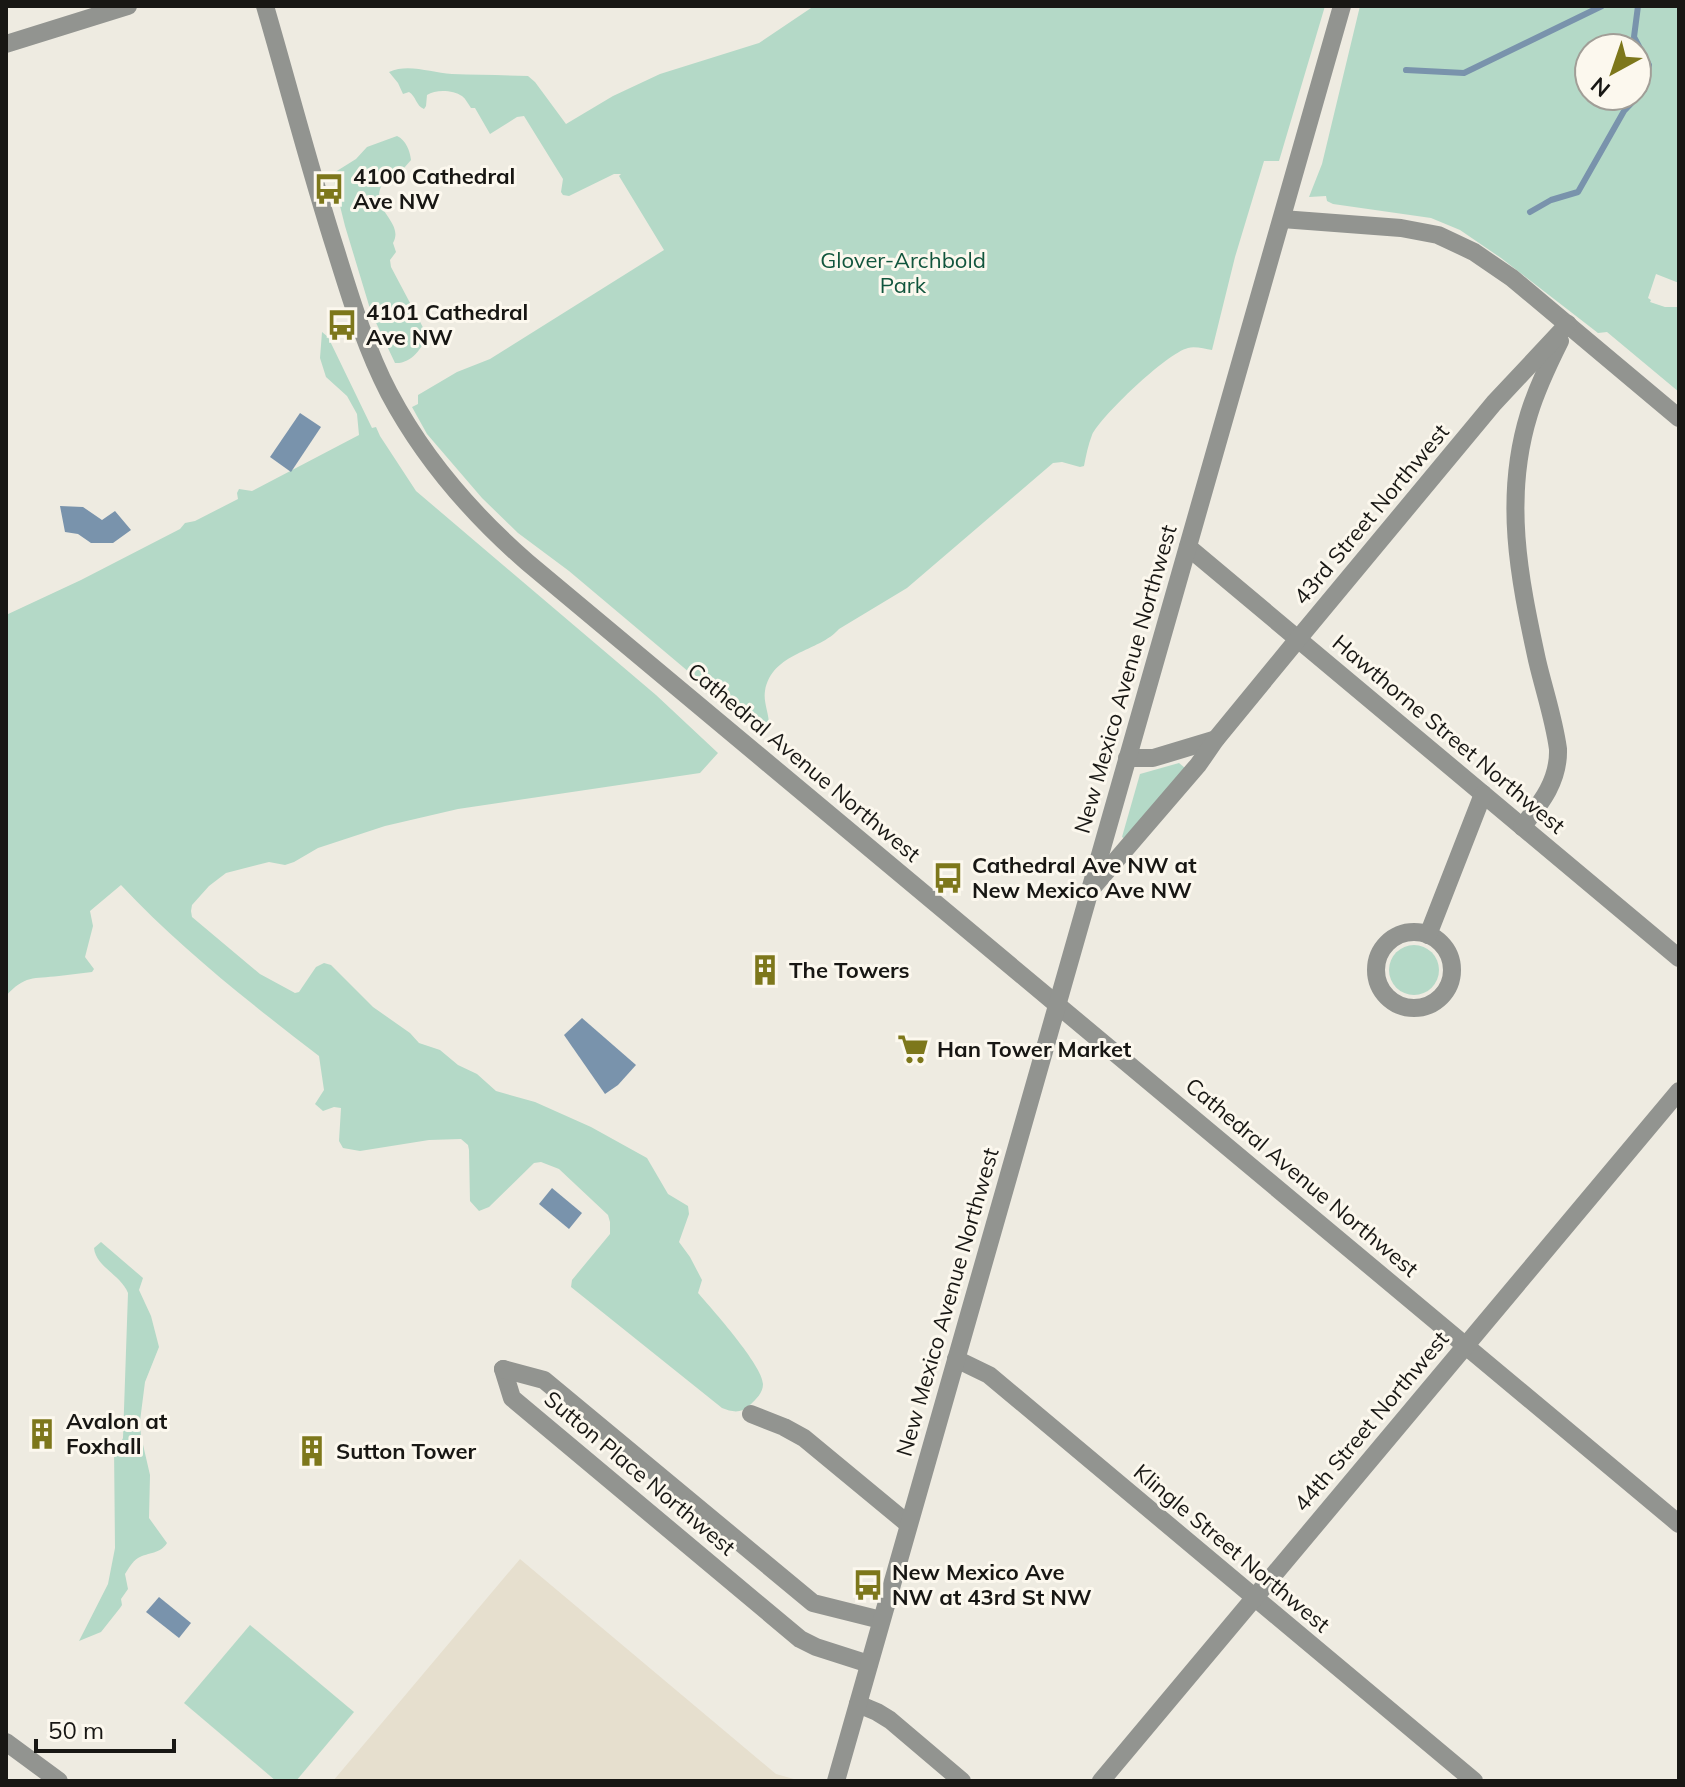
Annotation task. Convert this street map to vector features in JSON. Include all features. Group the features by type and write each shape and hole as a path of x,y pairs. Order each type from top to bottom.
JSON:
{"street":[{"path":"6,44 128,6"},
{"name":"Cathedral Avenue Northwest","path":"265,6 362,332 382,379 425,450 481,520 527,562 1679,1524"},
{"name":"New Mexico Avenue Northwest","path":"836,1781 1342,6"},
{"path":"1282,219 1401,228 1438,235 1474,252 1494,264 1679,418"},
{"path":"1522,827 1549,789 1557,766 1558,749 1518,563 1516,480 1534,398 1568,324"},
{"name":"43rd Street Northwest","path":"1090,891 1198,765 1216,739 1494,403 1568,324"},
{"name":"Hawthorne Street Northwest","path":"1188,547 1679,958"},
{"path":"1127,758 1153,758 1216,739"},
{"path":"1428,935 1483,794"},
{"path":"1415,932 1428,935 1446,950 1451,961 1449,985 1433,1003 1410,1008 1398,1005 1387,997 1376,974 1382,949 1402,934 1415,932"},
{"name":"44th Street Northwest","path":"1101,1781 1679,1091"},
{"name":"Klingle Street Northwest","path":"956,1359 989,1375 1474,1781"},
{"name":"Sutton Place Northwest","path":"869,1664 800,1639 782,1601 645,1464 544,1380 503,1369 512,1398 623,1491 782,1601 813,1603 881,1620"},
{"path":"751,1414 804,1438 908,1524"},
{"path":"623,1491 645,1464"},
{"path":"858,1704 890,1720 962,1781"},
{"path":"6,1742 59,1781"}],"shaded area":[{"path":"520,1559 776,1774 801,1781 333,1781"}],"green space":[{"name":"Glover-Archbold Park","path":"814,6 1325,6 1279,161 1264,161 1235,257 1212,350 1188,348 1165,361 1098,426 1092,435 1084,466 1053,463 907,588 820,643 786,660 769,678 765,700 769,728 763,728 702,683 569,571 518,533 482,498 427,434 412,407 418,404 418,395 457,372 490,359 664,250 619,176 621,174 614,174 569,196 563,195 563,179 524,116 490,134 475,108 471,108 462,96 444,91 431,93 427,95 424,109 409,92 403,94 389,72 412,68 452,74 528,76 566,124 613,96 660,74 759,43"},
{"path":"1360,6 1679,6 1679,283 1656,274 1648,298 1650,302 1665,307 1679,307 1679,392 1607,332 1598,333 1460,230 1431,218 1333,204 1327,201 1326,196 1309,197 1322,164"},
{"path":"397,136 407,146 411,160 382,183 380,202 395,231 393,243 396,252 390,260 391,267 427,335 415,355 401,363 395,363 371,312 332,174 356,159 367,147"},
{"path":"322,332 328,337 372,428 376,427 416,491 656,695 718,753 700,773 458,809 385,826 318,848 285,865 269,862 226,873 192,905 192,917 260,974 295,993 299,992 316,967 324,963 331,965 373,1007 419,1043 440,1050 458,1065 477,1074 496,1091 535,1102 591,1127 647,1158 668,1194 688,1206 689,1214 679,1242 702,1280 698,1293 736,1338 761,1376 763,1384 760,1393 743,1410 722,1408 571,1287 572,1280 610,1234 610,1222 608,1215 559,1169 541,1162 534,1163 489,1207 479,1211 470,1201 469,1150 461,1139 429,1140 360,1151 343,1148 339,1141 341,1108 323,1111 315,1104 324,1090 319,1056 191,953 121,885 90,911 93,926 85,957 94,969 92,972 30,979 6,996 6,615 238,499 239,489 252,491 359,435 357,414 347,396 326,377 320,358"},
{"path":"1179,763 1185,768 1125,839 1122,837 1140,774"},
{"path":"1404,946 1424,946 1438,960 1438,980 1424,994 1404,994 1390,980 1390,960"},
{"path":"101,1242 143,1278 139,1290 151,1316 159,1347 145,1382 140,1421 150,1475 149,1518 167,1543 134,1561 125,1574 128,1589 121,1599 120,1608 101,1632 79,1641 108,1584 115,1548 114,1447 123,1438 128,1293 99,1261 94,1248"},
{"path":"250,1625 354,1712 296,1781 276,1781 184,1703"}],"water":[{"path":"300,413 321,427 291,472 270,457"},
{"path":"60,506 83,507 102,520 115,511 131,530 113,543 91,543 78,534 65,532"},
{"path":"582,1018 636,1065 605,1094 564,1035"},
{"path":"552,1188 582,1213 569,1229 539,1204"},
{"path":"159,1597 191,1623 179,1638 146,1612"}],"waterway":[{"path":"1406,70 1464,73 1602,6"},
{"path":"1530,212 1551,200 1578,192 1624,111 1644,90 1649,65 1634,37 1638,6"}],"place":[{"name":"4100 Cathedral Ave NW","path":"329,189"},
{"name":"4101 Cathedral Ave NW","path":"342,325"},
{"name":"Cathedral Ave NW at New Mexico Ave NW","path":"948,878"},
{"name":"The Towers","path":"765,970"},
{"name":"Han Tower Market","path":"913,1049"},
{"name":"Avalon at Foxhall","path":"42,1434"},
{"name":"Sutton Tower","path":"312,1451"},
{"name":"New Mexico Ave NW at 43rd St NW","path":"868,1585"}]}
